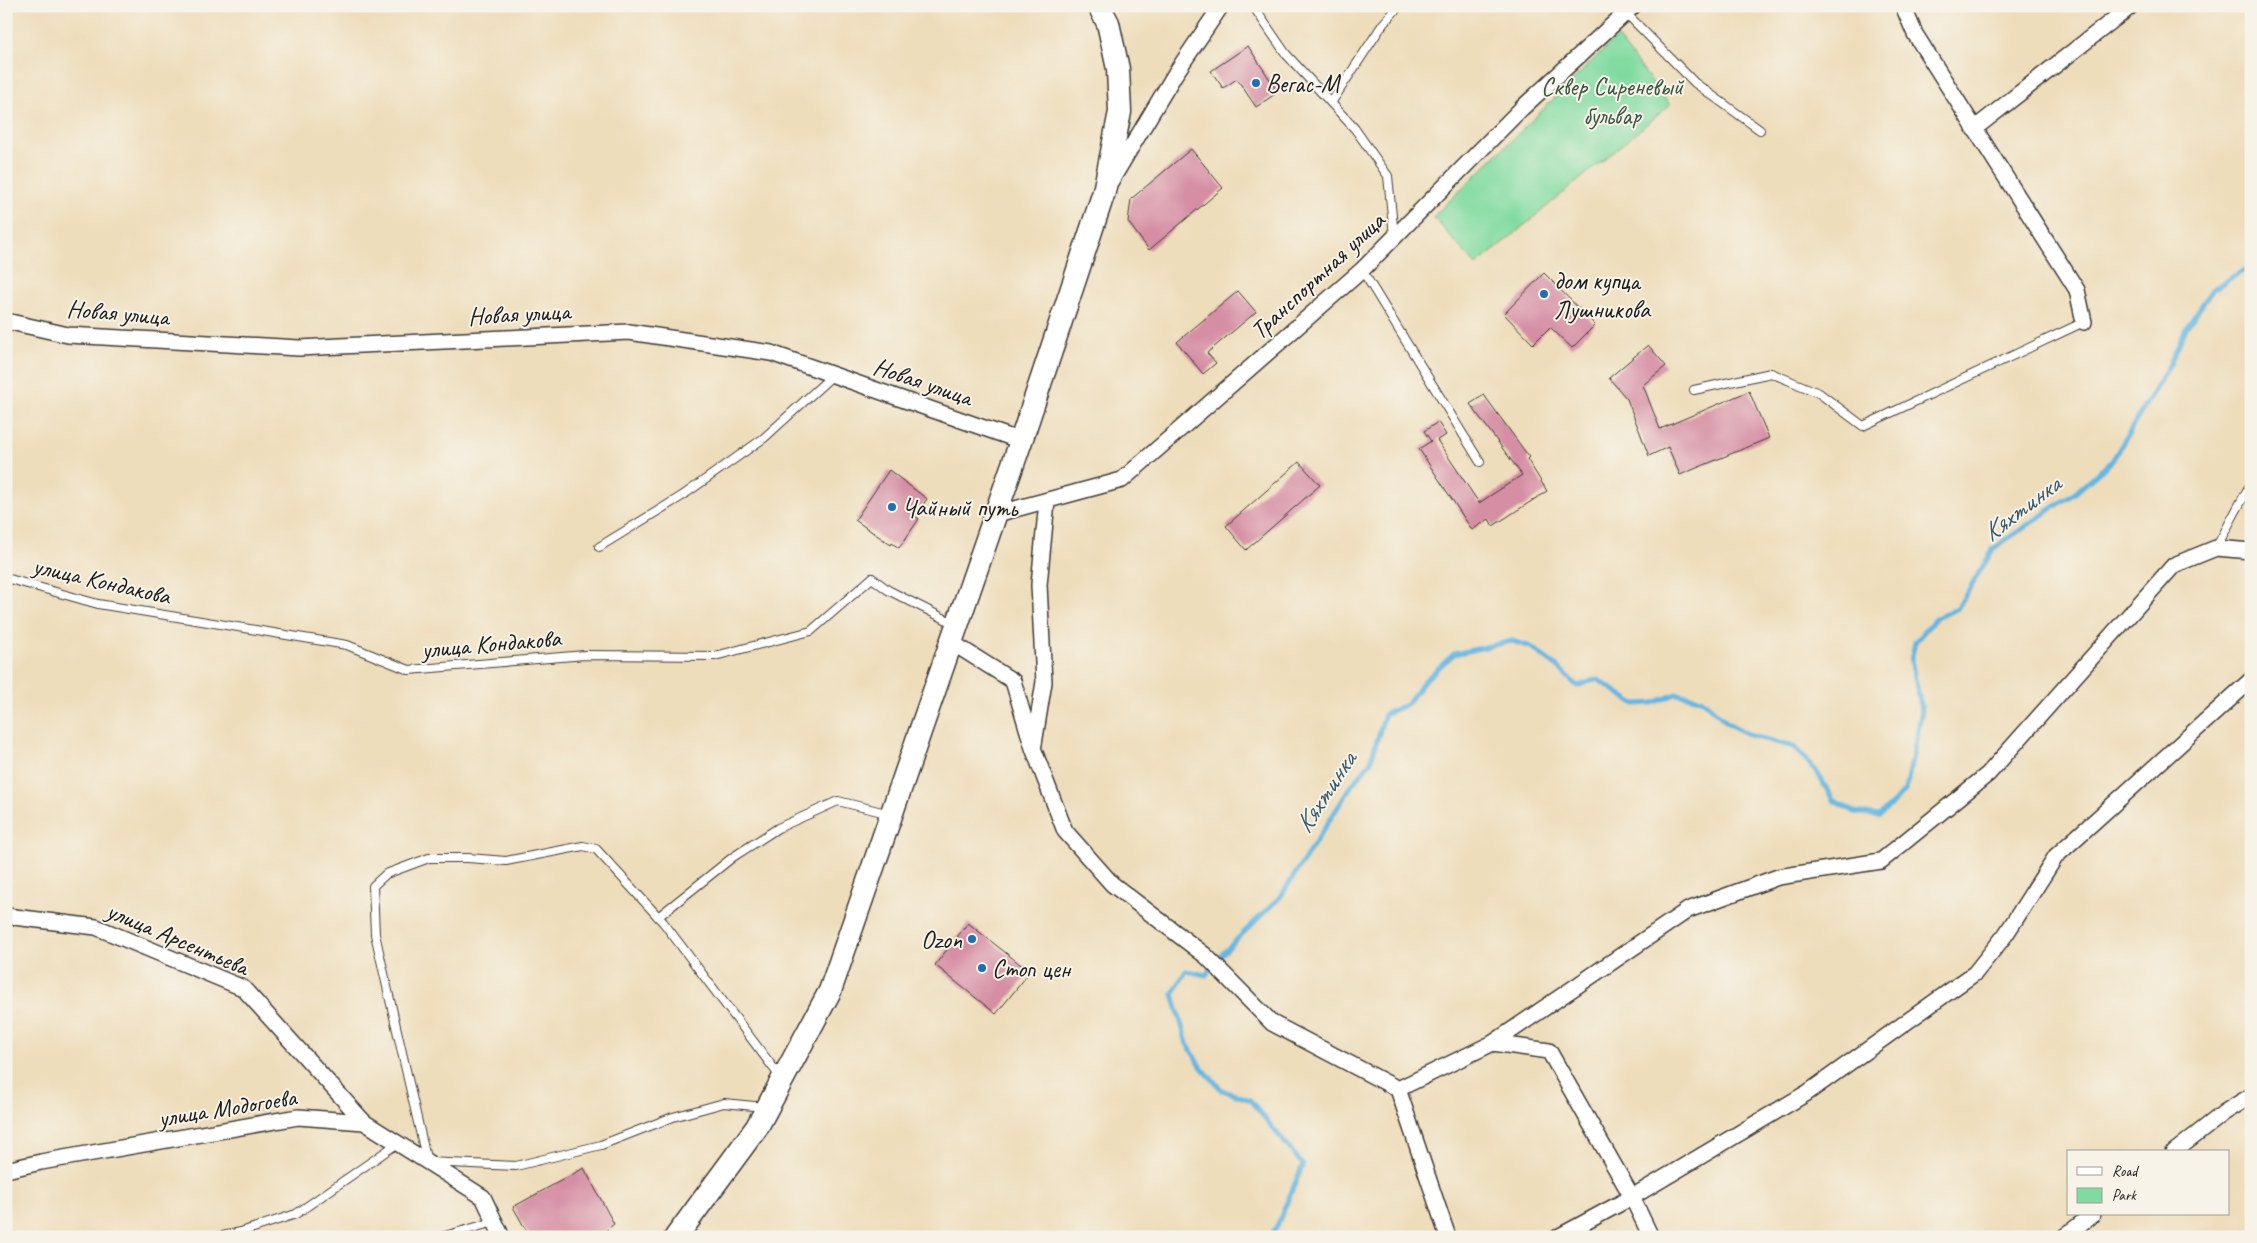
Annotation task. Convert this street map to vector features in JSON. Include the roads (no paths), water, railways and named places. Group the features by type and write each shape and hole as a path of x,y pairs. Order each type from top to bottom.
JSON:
{"main road":[{"path":"676,1237 758,1127 830,991 993,515 1021,441 1104,192 1120,112 1118,68 1108,23 1099,6"}],"street":[{"path":"1104,192 1175,74 1221,6"},
{"path":"1903,6 1915,34 2077,290 2084,322"},
{"path":"1974,129 2131,6"},
{"name":"Транспортная улица","path":"993,515 1122,480 1362,270 1522,108 1626,9"},
{"name":"Новая улица","path":"6,321 68,335 299,348 630,332 770,353 1021,441"},
{"path":"1033,748 1044,682 1039,585 1047,500"},
{"path":"1398,1089 1493,1043 1688,910 1778,877 1881,861 1988,774 2174,565 2216,548 2251,551"},
{"path":"953,633 1013,681 1033,748 1065,831 1112,884 1206,956 1272,1023 1398,1089 1448,1237"},
{"path":"1558,1237 1632,1197 1807,1092 1975,973 2006,934 2056,856 2251,680"},
{"name":"улица Арсентьева","path":"6,916 96,927 243,988 364,1122"},
{"path":"1493,1043 1549,1051 1632,1197 1651,1237"},
{"path":"2177,1150 2225,1112 2251,1096"},
{"name":"улица Модогоева","path":"6,1170 41,1162 298,1117 364,1122 483,1197 502,1237"},
{"path":"6,1162 41,1162"},
{"path":"2064,1237 2090,1216"}],"lane":[{"path":"1253,6 1286,54 1355,129 1388,176 1394,237"},
{"path":"1331,103 1383,24 1399,6"},
{"path":"1626,9 1695,83 1760,130"},
{"path":"1362,270 1480,462"},
{"path":"1694,390 1771,373 1819,393 1863,426 2084,322"},
{"path":"599,547 682,496 764,438 833,375"},
{"path":"2216,548 2251,483"},
{"name":"улица Кондакова","path":"6,578 98,604 347,645 409,670 585,655 715,656 811,630 872,578 953,633"},
{"path":"658,917 734,857 778,828 838,802 892,814"},
{"path":"768,1107 724,1103 673,1117 601,1145 516,1166 427,1162 376,934 372,886 386,874 429,858 468,858 506,861 583,846 596,849 658,917 783,1080"},
{"path":"218,1237 241,1232 296,1214 398,1144"},
{"path":"441,1237 494,1222"}],"waterway":[{"name":"Кяхтинка","path":"1221,955 1281,896 1352,785 1370,763 1385,714 1407,704 1424,681 1454,654 1512,641 1531,647 1560,669 1577,686 1597,679 1635,704 1653,703 1676,694 1701,699 1729,724 1752,736 1794,747 1817,772 1833,800 1854,812 1879,816 1906,790 1922,710 1911,660 1915,642 1936,618 1957,609 1994,548 2075,493 2112,461 2171,362 2186,328 2213,289 2251,266"},
{"name":"Кяхтинка","path":"1213,965 1206,975 1186,971 1173,994 1187,1044 1202,1068 1222,1090 1250,1100 1303,1165 1276,1228 1270,1237"}],"place":[{"name":"Вегас-М","path":"1256,83"},
{"name":"дом купца Лушникова","path":"1544,294"},
{"name":"Чайный путь","path":"892,507"},
{"name":"Ozon","path":"972,939"},
{"name":"Стоп цен","path":"982,968"}],"park label":[{"name":"Сквер Сиреневый бульвар","path":"1612,100"}]}
